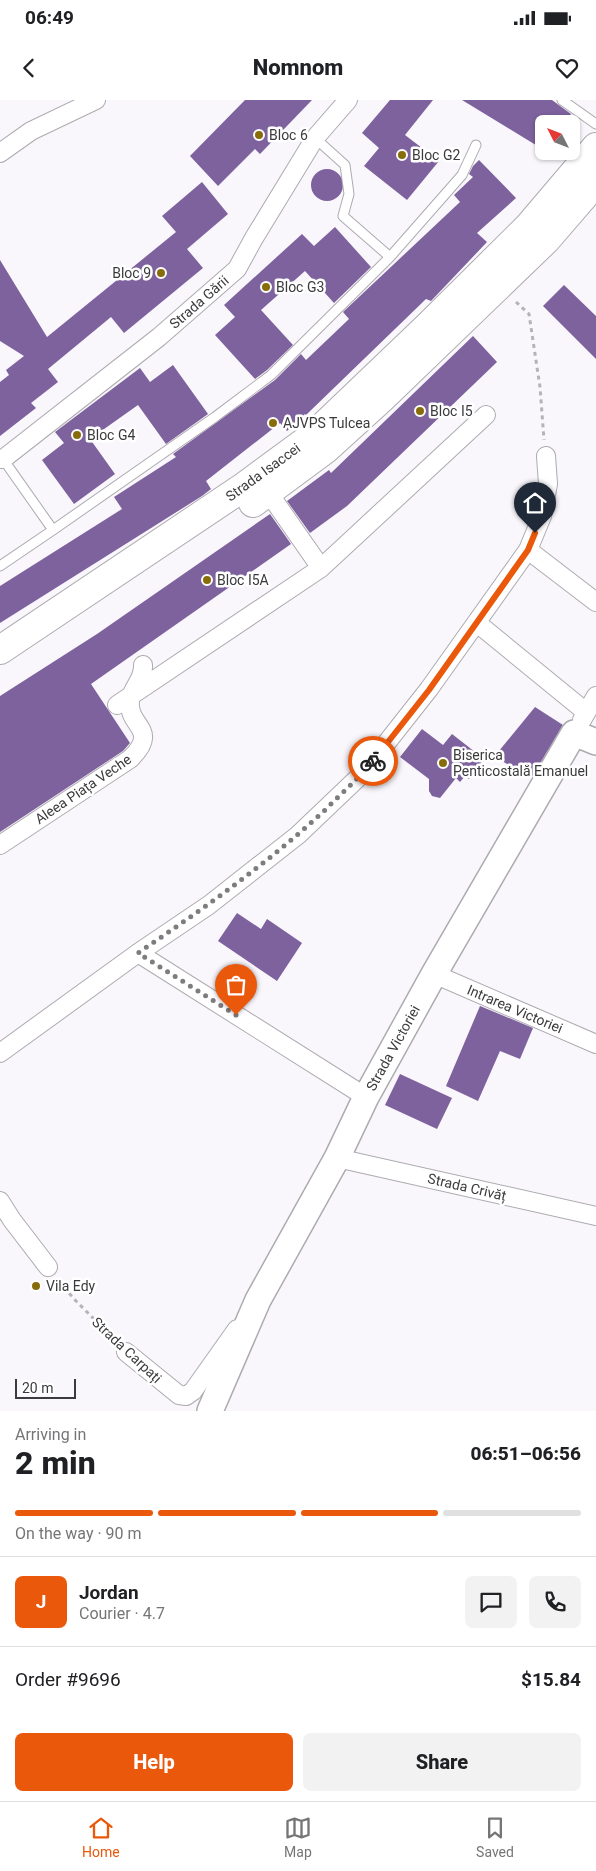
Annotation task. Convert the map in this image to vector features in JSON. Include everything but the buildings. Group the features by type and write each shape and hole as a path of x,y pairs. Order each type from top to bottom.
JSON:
{"main road":[{"name":"Strada Isaccei","path":"0,650 242,488 314,435 528,227 596,147"},
{"name":"Strada Isaccei","path":"0,671 268,492 333,443 546,240 596,182"}],"street":[{"path":"0,153 31,131 96,100"},
{"name":"Strada Gării","path":"1,459 159,337 238,269 254,238 315,138 348,100"},
{"path":"124,701 321,568 486,415"},
{"path":"0,1053 252,872 298,835 362,774 429,690 528,550 542,516 548,484 546,456"},
{"path":"268,492 321,568"},
{"path":"528,550 596,602"},
{"path":"477,623 586,712"},
{"path":"124,701 144,673 143,665"},
{"name":"Strada Victoriei","path":"210,1411 258,1300 337,1158 366,1098 434,974 585,738 586,712 596,696"},
{"name":"Aleea Piața Veche","path":"0,845 130,759 138,751 144,738 142,727 124,701"},
{"path":"138,953 366,1098"},
{"name":"Intrarea Victoriei","path":"434,974 596,1044"},
{"name":"Strada Crivăț","path":"337,1158 596,1216"},
{"path":"0,1201 48,1267"},
{"name":"Strada Carpați","path":"126,1352 179,1395 186,1396 193,1391 258,1300"}],"lane":[{"path":"562,100 596,124"},
{"path":"315,138 345,165 349,194 343,216 390,257"},
{"path":"0,566 215,417 271,375 390,257 462,175 476,146"},
{"path":"1,459 53,530"}],"path":[{"path":"499,286 528,314 540,387 546,456"},
{"name":"Strada Carpați","path":"48,1267 74,1299 126,1352"}],"way so far":[{"path":"236,1015 138,953 208,905 298,835 362,774 373,761"}],"place":[{"name":"Bloc 6","path":"259,135"},
{"name":"Bloc G2","path":"402,155"},
{"name":"Bloc 9","path":"161,273"},
{"name":"Bloc G3","path":"266,287"},
{"name":"Bloc I5","path":"420,411"},
{"name":"AJVPS Tulcea","path":"273,423"},
{"name":"Bloc G4","path":"77,435"},
{"name":"Bloc I5A","path":"207,580"},
{"name":"Biserica Penticostală Emanuel","path":"443,763"},
{"name":"Vila Edy","path":"36,1286"}],"route":[{"path":"373,761 429,690 528,550 535,533"}]}
